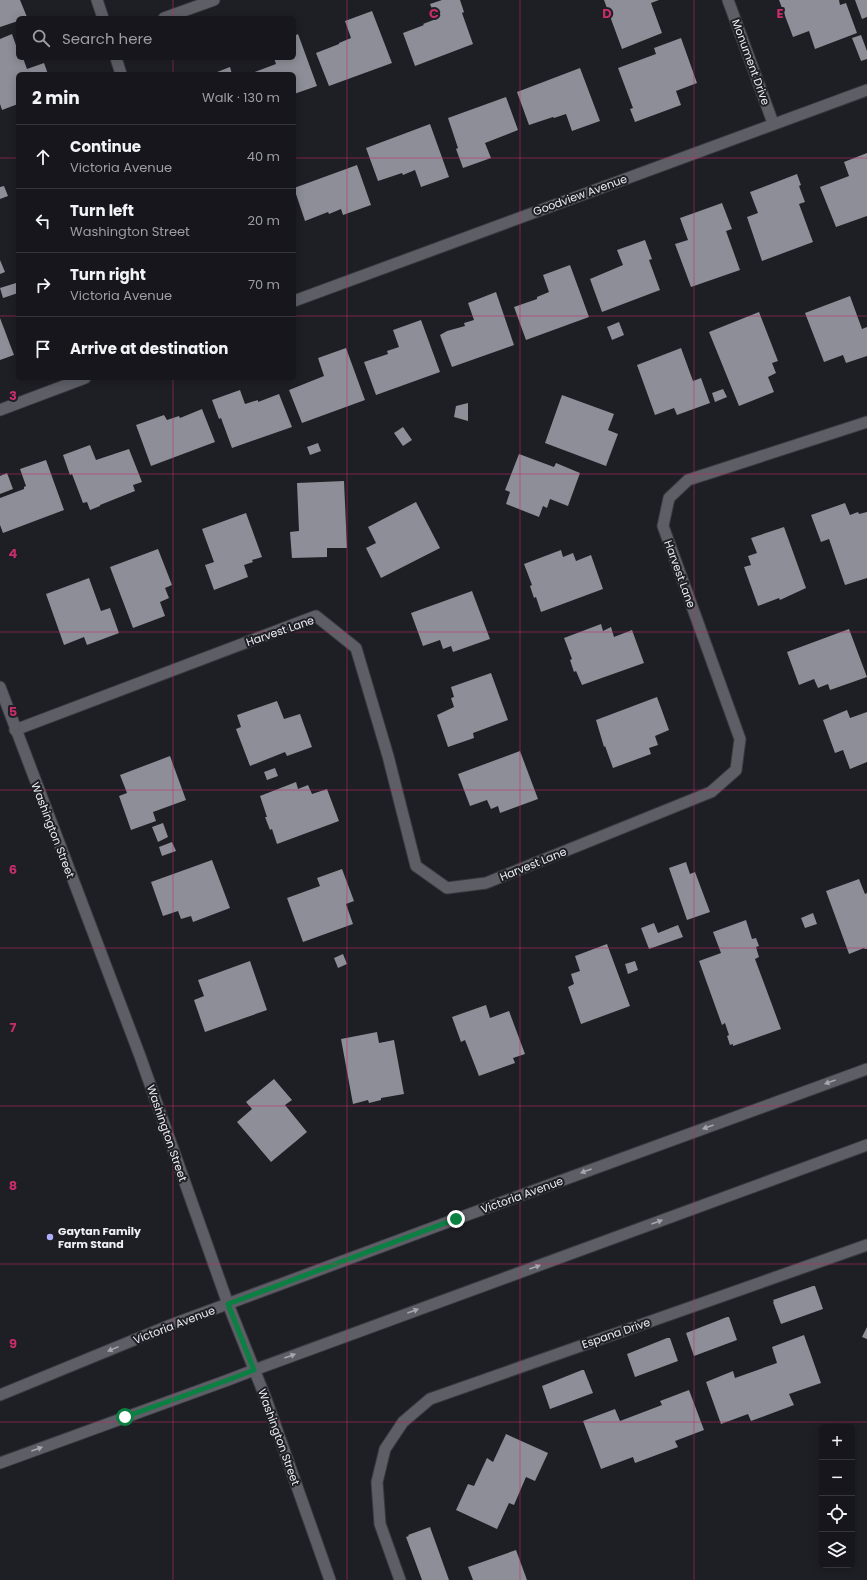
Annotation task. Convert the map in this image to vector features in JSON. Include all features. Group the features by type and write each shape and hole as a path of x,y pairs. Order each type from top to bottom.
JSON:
{"street":[{"path":"97,0 102,16"},
{"path":"170,16 214,0"},
{"name":"Monument Drive","path":"728,0 773,123"},
{"path":"117,60 120,72"},
{"name":"Goodview Avenue","path":"296,300 773,123 867,90"},
{"path":"0,410 80,380"},
{"name":"Harvest Lane","path":"15,730 316,616 356,648 388,756 416,866 447,888 486,883 710,792 736,770 740,739 663,526 669,498 688,480 867,422"},
{"name":"Washington Street","path":"0,687 15,730 140,1056 228,1304 266,1399 330,1580"},
{"name":"Victoria Avenue","path":"0,1395 168,1326 867,1069"},
{"path":"0,1463 867,1145"},
{"name":"Espana Drive","path":"400,1580 380,1524 377,1482 385,1449 403,1422 430,1399 867,1244"}],"building":[{"path":"0,0 20,0 27,16 16,16 16,22 0,27"},
{"path":"442,0 460,0 464,12 462,13 473,44 415,66 403,33 436,19 430,4"},
{"path":"604,0 659,0 651,3 662,33 622,49"},
{"path":"779,0 839,0 840,5 846,3 857,33 815,49 809,31 793,37"},
{"path":"855,0 867,0 867,17 862,19"},
{"path":"372,11 392,63 329,86 316,53 351,38 345,21"},
{"path":"12,34 16,45 16,60 24,60 27,69 44,63 47,72 16,72 16,105 2,110 0,104 0,39"},
{"path":"298,34 317,86 296,93 296,72 254,72 276,64 275,60 296,60 296,35"},
{"path":"861,35 867,51 867,59 861,61 852,38"},
{"path":"681,38 697,83 676,91 681,105 635,122 630,109 633,108 618,68 656,54 654,48"},
{"path":"230,67 231,72 217,72"},
{"path":"580,68 600,121 572,131 566,114 529,125 517,92"},
{"path":"506,97 518,130 485,143 491,158 463,168 456,149 458,148 448,118"},
{"path":"430,124 449,177 421,187 415,170 403,175 402,173 378,181 366,148"},
{"path":"867,153 867,216 836,227 820,187 849,176 844,162"},
{"path":"357,165 371,205 343,215 341,209 329,214 328,212 305,221 296,194 296,187"},
{"path":"797,174 801,185 799,186 805,202 799,204 813,242 762,261 747,217 758,213 750,192"},
{"path":"4,186 8,196 0,199 0,187"},
{"path":"722,203 732,229 726,231 740,270 691,287 675,244 688,240 680,218"},
{"path":"645,240 652,259 649,260 660,290 602,312 590,279 623,265 617,250"},
{"path":"0,260 5,272 0,274"},
{"path":"570,265 589,317 526,340 514,307 537,299 537,297 549,292 543,275"},
{"path":"16,283 16,294 3,298 0,288"},
{"path":"496,292 514,345 452,367 440,335 447,331 465,326 464,323 474,320 468,303"},
{"path":"850,296 862,329 867,327 867,356 846,363 843,355 824,362 805,313"},
{"path":"759,312 778,361 772,363 776,373 768,377 774,392 739,406 709,332"},
{"path":"0,318 14,355 0,360"},
{"path":"421,320 440,372 376,395 364,362 388,354 387,351 399,347 393,330"},
{"path":"619,322 624,335 612,340 607,327"},
{"path":"346,348 365,400 302,423 289,390 324,376 318,358"},
{"path":"681,348 693,381 701,378 710,403 677,415 674,408 655,415 637,365"},
{"path":"723,389 727,397 715,402 712,393"},
{"path":"240,390 245,404 258,400 258,402 279,394 292,427 232,448 221,418 219,419 212,400"},
{"path":"562,395 614,414 608,430 618,434 606,466 545,443"},
{"path":"468,403 468,421 454,417 456,406"},
{"path":"202,409 215,442 151,466 136,425 164,415 167,420 179,416 180,418"},
{"path":"403,427 412,440 403,446 394,433"},
{"path":"318,443 321,451 310,455 307,447"},
{"path":"90,445 96,460 129,449 142,482 133,485 135,491 90,510 87,502 83,503 72,474 70,475 63,455"},
{"path":"519,454 554,467 556,463 580,473 568,506 550,499 547,508 543,506 539,517 506,504 510,492 505,490"},
{"path":"46,460 64,510 3,533 0,525 0,498 24,489 26,486 20,469"},
{"path":"7,473 13,489 0,494 0,476"},
{"path":"344,481 347,548 327,548 327,557 292,558 290,532 299,531 297,483"},
{"path":"416,502 440,548 381,578 366,548 376,543 368,527"},
{"path":"845,503 850,515 858,512 859,514 867,512 867,578 845,585 829,539 821,542 811,515"},
{"path":"246,513 262,557 252,560 253,562 244,565 248,577 214,590 205,565 214,562 202,529"},
{"path":"784,527 806,588 780,600 779,598 758,606 744,567 751,565 748,556 757,553 751,538"},
{"path":"158,549 172,585 165,588 169,598 160,602 165,616 133,628 110,567"},
{"path":"561,550 563,557 573,553 576,561 591,555 603,589 541,612 536,597 534,598 530,586 532,585 524,564"},
{"path":"89,578 101,611 110,608 119,633 87,645 84,637 64,645 46,594"},
{"path":"472,591 490,639 453,652 451,646 443,649 440,640 423,646 411,613"},
{"path":"601,624 603,631 611,627 614,637 632,630 644,663 582,685 576,671 574,672 570,660 572,659 564,638"},
{"path":"849,629 867,677 830,690 828,684 818,688 814,679 799,685 787,652"},
{"path":"491,673 508,720 473,733 474,738 448,747 437,715 454,707 451,698 454,697 451,687"},
{"path":"657,697 669,730 655,736 658,745 649,748 651,754 613,768 605,746 604,747 596,720"},
{"path":"277,701 284,719 300,714 312,747 287,756 285,752 250,766 236,729 241,727 237,715"},
{"path":"847,710 850,718 867,712 867,762 850,769 843,750 835,753 823,720"},
{"path":"520,751 538,799 500,813 498,806 491,809 487,800 470,806 458,774"},
{"path":"170,756 186,800 153,812 156,821 131,830 119,796 127,793 120,775"},
{"path":"275,768 278,776 267,780 264,772"},
{"path":"296,782 298,789 308,785 312,794 327,789 339,821 277,844 272,829 270,830 265,817 267,817 260,796"},
{"path":"163,823 168,837 158,842 152,827"},
{"path":"172,842 176,851 162,856 159,847"},
{"path":"212,860 230,908 193,922 191,916 181,919 178,911 163,916 151,882"},
{"path":"686,862 690,874 695,872 710,912 687,920 669,868"},
{"path":"342,869 354,901 346,904 353,924 303,942 287,898 320,886 317,878"},
{"path":"859,879 865,894 867,893 867,949 864,948 849,954 826,891"},
{"path":"813,913 817,924 805,928 801,918"},
{"path":"746,920 752,939 756,938 759,946 756,947 759,957 755,959 781,1029 733,1046 733,1044 730,1045 727,1036 729,1035 725,1023 722,1025 699,961 721,953 713,932"},
{"path":"654,923 658,933 678,925 683,937 649,949 641,928"},
{"path":"607,944 630,1006 581,1024 568,987 574,984 571,974 580,971 575,956"},
{"path":"343,954 347,964 338,968 334,958"},
{"path":"250,961 267,1010 205,1032 194,1000 204,996 198,980"},
{"path":"635,961 638,970 628,974 625,964"},
{"path":"486,1005 490,1018 509,1011 525,1054 513,1058 515,1063 479,1076 465,1040 461,1042 452,1017"},
{"path":"377,1032 379,1043 394,1040 404,1094 381,1098 381,1100 369,1103 368,1100 353,1104 341,1039"},
{"path":"274,1079 292,1100 285,1105 307,1132 271,1162 237,1122 252,1109 246,1102"},
{"path":"815,1286 823,1309 781,1324 773,1300"},
{"path":"729,1317 737,1340 694,1356 686,1333"},
{"path":"867,1327 867,1339 862,1337"},
{"path":"804,1335 821,1383 789,1394 794,1405 751,1421 748,1414 721,1424 706,1382 733,1371 735,1378 777,1363 772,1347"},
{"path":"670,1338 678,1361 635,1377 627,1354"},
{"path":"584,1370 593,1393 550,1409 542,1386"},
{"path":"689,1390 704,1430 675,1441 678,1447 635,1463 633,1457 601,1469 583,1421 615,1409 620,1421 662,1405 660,1401"},
{"path":"506,1434 548,1453 535,1481 526,1477 514,1505 509,1503 497,1529 456,1510 468,1484 474,1486 487,1458 493,1462"},
{"path":"430,1527 449,1580 422,1580 406,1537"},
{"path":"516,1550 527,1580 473,1580 468,1567"}],"place":[{"name":"Gaytan Family Farm Stand","path":"50,1237"}],"route":[{"path":"125,1417 254,1370 228,1304 456,1219"}]}
